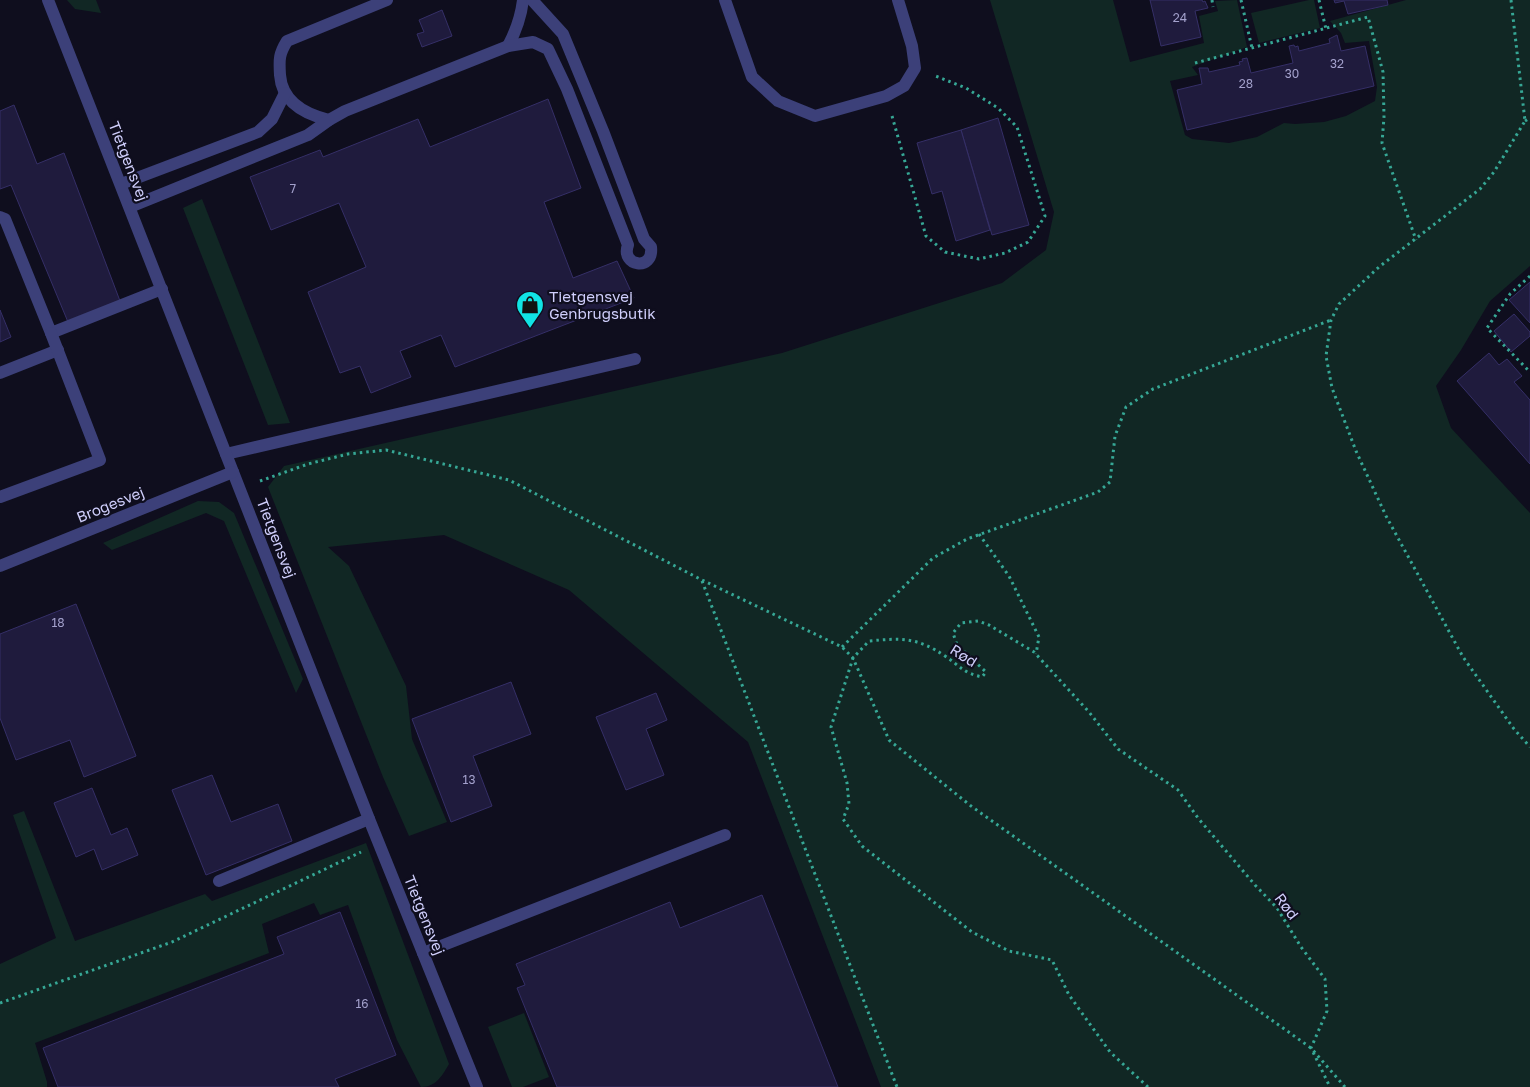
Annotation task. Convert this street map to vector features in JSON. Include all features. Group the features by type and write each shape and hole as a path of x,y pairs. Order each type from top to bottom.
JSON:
{"street":[{"name":"Tietgensvej","path":"48,0 475,1087"},
{"path":"329,120 312,116 294,105 280,82 278,58 287,41 387,0"},
{"path":"508,46 516,31 522,13 523,0"},
{"path":"130,206 308,135 345,111 508,46 533,42 548,49 567,89 626,239 628,257 638,264 646,262 651,255 651,247 644,239 603,131 563,34 532,0"},
{"path":"725,0 752,77 778,101 815,116 886,96 904,86 915,68 912,46 898,0"},
{"path":"121,184 258,132 272,120 285,93"},
{"path":"0,217 5,218 100,460 0,498"},
{"path":"51,333 162,289"},
{"path":"0,373 58,350"},
{"path":"226,454 636,358"},
{"name":"Brogesvej","path":"0,566 233,472"},
{"path":"219,881 369,819"},
{"path":"423,953 725,835"}],"path":[{"path":"1212,0 1214,7"},
{"path":"1241,0 1252,48"},
{"path":"1319,0 1326,29"},
{"path":"1511,0 1525,121"},
{"path":"1196,63 1368,18 1383,72 1384,117 1382,142 1416,240"},
{"path":"886,96 926,236 945,252 979,259 1005,253 1028,242 1045,216 1017,127 998,108 966,88 915,68"},
{"path":"1530,118 1525,121 1494,172 1480,189 1379,267 1339,304 1331,320 1326,356 1332,388 1356,451 1386,516 1463,657 1514,729 1530,747"},
{"path":"1530,276 1510,294 1487,328 1530,372"},
{"path":"842,646 933,558 978,534 1098,492 1110,482 1115,436 1126,407 1154,388 1331,320"},
{"path":"240,488 308,464 348,454 386,450 509,480 702,580 842,646 853,658 889,740 971,806 1311,1048 1345,1087"},
{"path":"978,534 1009,576 1038,637 1036,654"},
{"path":"702,580 897,1087"},
{"name":"Rød","path":"1148,1087 1110,1052 1069,995 1052,960 1009,951 972,932 862,846 843,819 848,804 847,782 831,727 853,658 869,641 900,638 917,641 944,655 968,674 982,677 986,672 957,645 953,633 961,623 978,621 989,625 1036,654 1090,712 1118,749 1178,790 1198,818 1277,908 1301,947 1325,979 1327,1011 1311,1048"},
{"path":"0,1003 172,942 379,843"},
{"path":"1311,1048 1330,1087"}],"green space":[{"path":"67,0 96,0 101,13 75,9"},
{"path":"990,0 1113,0 1130,62 1204,43 1199,16 1218,11 1215,1 1237,0 1247,47 1192,67 1198,75 1170,81 1185,135 1192,139 1229,143 1257,137 1284,123 1324,122 1346,116 1375,101 1377,87 1369,41 1345,43 1341,33 1330,21 1406,0 1530,0 1530,266 1490,301 1461,350 1436,386 1451,428 1530,513 1530,1087 881,1087 748,742 569,590 444,535 328,547 349,566 406,686 412,739 447,822 409,836 383,777 268,487 284,466 782,353 1002,283 1046,250 1054,212"},
{"path":"1314,0 1320,28 1259,43 1251,13"},
{"path":"202,199 290,423 268,425 183,208"},
{"path":"198,501 219,502 234,513 303,679 296,693 224,521 206,513 112,550 103,543"},
{"path":"24,811 75,941 205,894 212,901 366,843 449,1064 441,1077 431,1085 421,1087 397,1040 348,905 320,915 314,903 262,924 269,953 35,1043 47,1087 0,1087 0,964 56,938 13,815"},
{"path":"524,1013 549,1077 523,1087 512,1087 488,1027"}],"building":[{"path":"1150,0 1205,1 1208,8 1195,11 1201,37 1161,46"},
{"path":"1334,0 1387,0 1388,5 1348,14 1344,1 1335,3"},
{"path":"442,10 452,36 422,47 417,34 424,32 419,20"},
{"path":"1337,35 1341,51 1365,46 1374,86 1187,130 1177,90 1202,84 1199,68 1208,68 1209,72 1240,65 1239,62 1243,61 1242,59 1247,58 1251,73 1293,63 1289,46 1298,46 1299,51 1330,43 1329,39"},
{"path":"548,99 581,188 544,202 573,278 617,261 634,298 455,367 441,335 400,351 411,377 371,393 360,366 340,373 308,292 366,267 339,203 271,230 250,177 320,150 323,157 418,119 430,147"},
{"path":"14,105 37,164 64,153 120,301 68,322 11,185 0,189 0,111"},
{"path":"998,118 1029,225 992,235 961,130"},
{"path":"961,130 990,230 956,241 942,191 932,194 917,143"},
{"path":"1530,282 1530,323 1509,300"},
{"path":"0,310 11,337 0,342"},
{"path":"1514,314 1530,332 1530,336 1511,352 1494,331"},
{"path":"1489,353 1499,365 1507,359 1522,376 1514,382 1530,400 1530,464 1457,381"},
{"path":"76,604 136,756 84,777 70,740 16,760 0,718 0,634"},
{"path":"511,682 531,734 473,756 492,806 451,822 412,719"},
{"path":"656,693 667,720 646,729 664,775 626,790 596,717"},
{"path":"212,775 231,822 278,804 292,841 206,875 172,790"},
{"path":"92,788 111,835 127,828 138,855 102,870 94,849 76,857 54,803"},
{"path":"762,895 838,1087 557,1087 517,988 525,985 516,964 670,902 680,928"},
{"path":"340,912 396,1055 335,1079 339,1087 58,1087 43,1048 284,954 277,937"}],"place":[{"name":"Tietgensvej Genbrugsbutik","path":"530,329"}]}
